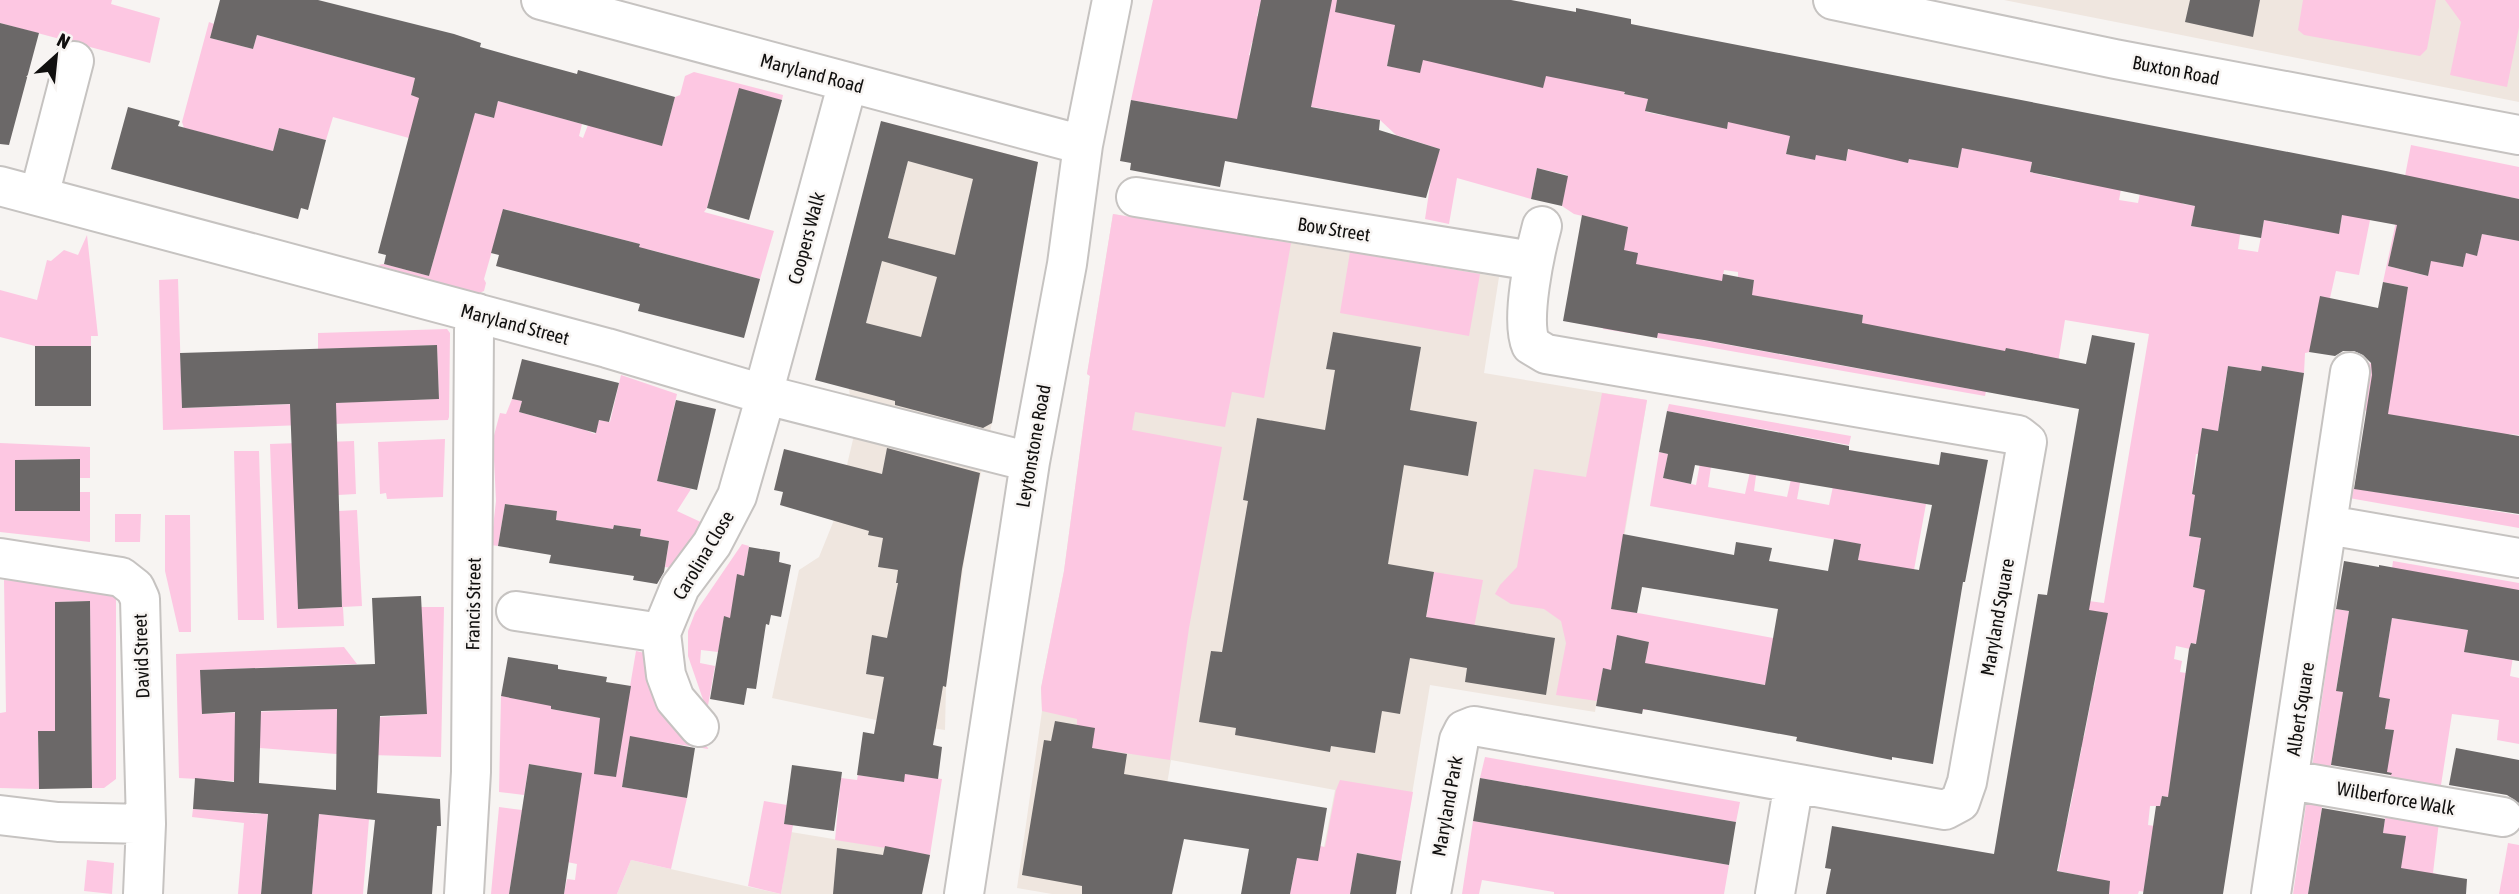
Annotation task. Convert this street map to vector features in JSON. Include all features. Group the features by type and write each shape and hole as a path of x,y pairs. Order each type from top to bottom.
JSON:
{"street":[{"name":"Maryland Road","path":"541,0 1083,145"},
{"name":"Leytonstone Road","path":"964,894 1030,461 1067,264 1083,145 1112,0"},
{"name":"Buxton Road","path":"1833,0 2115,59 2519,135"},
{"path":"39,196 74,61"},
{"name":"Coopers Walk","path":"765,394 848,82"},
{"name":"Maryland Street","path":"0,186 477,313 765,394 1030,461"},
{"name":"Bow Street","path":"1136,197 1537,243 1527,327 1531,345"},
{"name":"Francis Street","path":"464,894 471,772 474,330 477,313"},
{"name":"Maryland Square","path":"1474,726 1945,810 1960,802 1969,768 2027,442 2018,435 1546,354 1531,345"},
{"name":"Albert Square","path":"2271,894 2350,372"},
{"name":"Carolina Close","path":"660,633 681,587 712,544 737,496 765,394"},
{"path":"2328,525 2519,558"},
{"name":"David Street","path":"0,558 108,574 121,577 135,588 140,599 146,824"},
{"path":"516,611 660,633 666,675 675,699 699,727"},
{"name":"Maryland Park","path":"1431,894 1459,740 1464,730 1474,726"},
{"name":"Wilberforce Walk","path":"2290,780 2502,817"},
{"path":"1775,894 1794,783"},
{"path":"0,815 58,822 146,824 142,894"}],"shaded area":[{"path":"0,0 112,0 111,4 160,18 150,63 0,23"},
{"path":"1153,0 1263,0 1257,16 1260,17 1255,42 1252,42 1249,55 1252,56 1239,109 1240,123 1205,113 1131,100"},
{"path":"1326,0 1341,0 1366,18 1397,16 1387,66 1420,72 1431,22 1552,48 1632,52 1624,94 1648,99 1646,112 1666,116 1675,74 1727,128 1736,86 1750,89 1742,125 1791,133 1786,154 1815,160 1820,137 1836,159 1846,161 1857,109 1908,163 1917,121 1928,162 1957,168 1966,131 1972,132 1969,149 2001,156 2035,145 2030,172 2059,179 2126,163 2119,200 2138,203 2146,164 2183,204 2195,206 2191,226 2218,231 2226,180 2241,228 2238,249 2258,252 2270,189 2275,191 2269,221 2288,225 2294,195 2339,233 2344,205 2370,220 2359,275 2336,271 2330,298 2310,352 2305,353 2304,373 2262,366 2261,371 2228,366 2222,402 2257,407 2221,411 2218,431 2248,462 2196,454 2192,494 2242,502 2192,519 2189,536 2235,544 2234,552 2199,547 2193,587 2228,593 2226,602 2203,598 2198,633 2222,647 2191,643 2190,649 2176,646 2174,659 2182,661 2180,672 2186,673 2178,728 2209,733 2198,801 2162,796 2160,806 2150,806 2148,825 2193,832 2149,854 2146,875 2185,881 2159,894 2139,891 2138,894 2085,894 2088,877 2058,871 2065,832 2042,828 2067,823 2074,789 2049,785 2075,780 2082,747 2057,742 2084,737 2091,701 2066,696 2094,687 2100,655 2081,609 2081,600 2104,603 2149,334 2065,320 2056,375 2003,366 1987,386 1985,396 1657,338 1658,332 1976,390 1985,347 1862,324 1863,315 1767,298 1751,298 1754,280 1738,277 1738,272 1724,270 1718,303 1709,279 1678,272 1674,295 1641,335 1603,329 1616,249 1625,242 1628,227 1574,214 1562,206 1567,175 1537,168 1531,199 1457,178 1449,224 1425,219 1433,166 1440,149 1396,135 1380,120 1308,106"},
{"path":"2004,0 2519,0 2519,102 2126,24"},
{"path":"2303,0 2436,0 2427,49 2420,56 2304,35 2298,30"},
{"path":"2445,0 2519,0 2519,27 2507,87 2450,75 2461,22"},
{"path":"209,22 214,24 210,38 253,49 257,35 415,78 411,95 493,118 498,101 582,124 579,136 583,138 588,125 662,145 675,97 680,95 685,76 694,72 783,95 782,100 739,89 704,212 774,231 760,279 647,249 637,254 640,244 504,209 484,279 484,291 477,294 378,265 384,264 429,276 463,153 333,117 326,140 279,128 273,151 184,128 182,122"},
{"path":"916,130 1038,162 992,423 969,528 946,687 945,730 876,720 772,698 799,570 819,557 834,520 855,431 849,389"},
{"path":"2411,145 2519,167 2519,199 2405,176"},
{"path":"1113,214 1499,277 1484,373 1647,400 1595,712 1430,685 1401,861 1324,847 1335,790 1171,760 1149,894 1052,894 1017,888 1042,711 1041,688 1064,571 1090,376 1087,374"},
{"path":"1113,214 1291,243 1264,398 1232,392 1225,427 1135,412 1132,430 1222,447 1189,628 1170,760 1092,748 1077,725 1077,719 1042,711 1041,688 1064,571 1090,376 1087,374"},
{"path":"2397,217 2405,219 2394,239 2388,266 2427,276 2439,225 2444,263 2462,267 2466,253 2477,255 2482,234 2519,241 2519,435 2509,434 2504,461 2494,432 2462,426 2457,453 2402,417 2362,410 2368,363 2394,368 2408,287 2383,282"},
{"path":"87,235 98,336 91,336 91,346 35,346 0,337 0,290 37,300 47,260 51,261 64,250 78,255"},
{"path":"1350,252 1480,274 1469,336 1340,313"},
{"path":"178,279 182,408 439,399 437,345 318,349 318,333 447,329 450,333 448,420 163,430 159,280"},
{"path":"621,375 677,394 657,481 691,489 677,511 705,524 671,568 665,567 669,541 640,536 641,529 614,525 613,529 556,520 557,511 505,504 498,546 491,545 496,501 493,439 500,413 506,414 512,399 522,401 519,412 573,427 588,417 585,430 595,434 599,420 610,422"},
{"path":"1602,393 1647,400 1611,608 1773,638 1800,691 1661,666 1653,710 1643,710 1649,676 1643,674 1649,642 1631,638 1615,645 1611,670 1603,669 1597,701 1556,695 1566,643 1561,621 1544,609 1511,604 1495,594 1517,567 1534,469 1586,477"},
{"path":"1669,404 1851,436 1849,445 1667,411"},
{"path":"445,439 443,497 387,499 386,493 380,494 378,442"},
{"path":"354,441 356,494 338,495 298,609 342,607 339,511 357,510 362,606 343,607 344,626 277,628 270,444"},
{"path":"0,443 90,447 90,478 79,478 79,459 15,460 16,511 80,511 79,492 90,492 90,542 0,532"},
{"path":"1849,450 1854,451 1848,491 1926,504 1914,570 1858,562 1860,544 1650,506 1659,452 1668,454 1663,478 1696,485 1701,458 1712,460 1708,487 1745,494 1751,467 1757,468 1754,491 1787,497 1792,475 1801,477 1797,499 1829,505 1834,482"},
{"path":"234,451 259,451 264,620 238,620"},
{"path":"2351,488 2519,515 2519,528 2349,498"},
{"path":"115,514 141,514 140,542 115,542"},
{"path":"165,515 190,515 191,632 179,632 165,571"},
{"path":"742,544 749,546 744,576 737,575 736,619 724,617 718,652 701,650 700,663 715,666 707,711 688,656 688,631 695,613"},
{"path":"2393,561 2519,583 2519,599 2392,569"},
{"path":"1434,572 1483,580 1473,633 1425,625"},
{"path":"4,580 104,588 116,595 116,779 104,788 92,788 90,601 55,602 56,731 38,732 39,789 0,788 0,713 6,712"},
{"path":"421,607 444,607 441,757 336,754 260,748 234,781 179,778 176,654 344,647 357,664 201,670 203,714 377,707 378,717 426,714"},
{"path":"2335,609 2349,611 2336,690 2343,692 2329,777 2311,774"},
{"path":"2392,618 2468,630 2465,652 2505,659 2516,638 2510,676 2519,678 2519,744 2497,740 2499,720 2452,714 2439,798 2388,789 2391,773 2370,769 2393,730 2375,727 2387,719 2390,700 2379,697"},
{"path":"636,651 645,653 699,739 709,749 630,737 622,787 687,798 671,869 631,860 617,894 564,894 567,879 575,880 577,864 567,862 581,773 529,764 524,795 499,792 501,696 551,705 551,709 600,718 623,728"},
{"path":"1485,757 1740,802 1736,822 1480,778"},
{"path":"905,774 942,779 930,855 835,840 841,778 857,780 858,775 903,782"},
{"path":"1340,780 1413,792 1401,861 1358,853 1350,894 1290,894 1297,858 1320,846 1325,847"},
{"path":"2308,791 2324,794 2308,894 2293,894"},
{"path":"764,801 787,805 784,823 793,825 781,894 748,886"},
{"path":"2387,804 2440,813 2433,873 2438,874 2435,894 2354,860 2383,833"},
{"path":"499,807 522,810 509,894 491,894"},
{"path":"193,809 261,814 262,809 268,810 261,894 238,894 244,823 192,817"},
{"path":"319,814 369,819 363,894 312,894"},
{"path":"1473,821 1729,865 1724,894 1554,894 1482,880 1479,894 1462,894"},
{"path":"791,832 930,855 922,894 781,894"},
{"path":"2508,843 2519,845 2519,894 2499,894"},
{"path":"87,860 114,863 112,894 84,891"},
{"path":"631,860 781,894 617,894"}],"building":[{"path":"220,0 318,0 454,34 481,43 480,47 577,74 578,70 675,97 662,146 498,101 494,118 475,113 429,276 384,264 386,255 378,253 419,98 411,95 415,78 257,35 253,49 210,38"},
{"path":"1261,0 1332,0 1311,107 1380,120 1379,130 1440,149 1426,198 1225,161 1220,187 1130,170 1131,163 1120,161 1131,100 1237,119"},
{"path":"1337,0 1511,0 1576,12 1576,8 1631,19 1631,24 2386,171 2519,199 2519,241 2482,234 2477,256 2466,253 2463,267 2431,261 2428,276 2388,266 2397,225 2342,215 2339,234 2264,220 2261,238 2191,226 2195,206 2030,172 2032,162 1962,148 1958,168 1909,159 1908,163 1848,149 1846,161 1816,155 1815,160 1786,154 1790,136 1728,122 1727,129 1645,111 1648,99 1624,94 1625,92 1546,76 1543,88 1423,60 1420,73 1387,66 1395,25 1335,12"},
{"path":"2190,0 2260,0 2253,37 2185,22"},
{"path":"0,23 39,33 9,145 0,144"},
{"path":"739,88 782,100 749,220 707,208"},
{"path":"128,107 180,121 178,126 273,151 279,128 326,140 308,210 301,208 298,219 111,169"},
{"path":"881,121 1038,162 992,423 983,428 815,380","holes":["908,161 973,179 955,255 888,238","882,261 937,277 921,337 866,323"]},
{"path":"1537,168 1568,176 1562,206 1531,199"},
{"path":"503,209 640,244 639,247 760,279 744,338 638,311 640,304 496,266 499,255 491,253"},
{"path":"1582,215 1628,227 1624,250 1638,253 1636,264 1722,281 1723,274 1754,280 1752,295 1863,315 1862,323 2086,364 2092,335 2135,343 2089,610 2108,613 2057,871 2110,881 2109,894 1826,894 1831,869 1825,868 1832,826 1994,854 2038,594 2047,595 2079,409 1704,340 1658,333 1657,338 1563,321"},
{"path":"2383,282 2408,287 2388,414 2519,436 2519,514 2354,489 2372,375 2371,363 2354,351 2343,351 2335,356 2309,352 2320,296 2378,308"},
{"path":"1333,332 1421,347 1410,410 1477,422 1468,476 1404,465 1388,564 1434,572 1426,617 1555,638 1546,695 1465,682 1467,668 1410,658 1400,714 1382,711 1375,753 1331,746 1330,752 1235,735 1236,728 1199,722 1211,651 1222,652 1248,501 1243,500 1257,418 1325,430 1335,370 1326,369"},
{"path":"437,345 439,399 336,403 342,607 298,609 290,404 182,408 180,353"},
{"path":"35,346 91,346 91,406 35,406"},
{"path":"522,359 619,383 609,422 599,420 596,433 519,412 522,401 512,399"},
{"path":"2228,366 2261,371 2262,366 2304,373 2223,894 2143,894 2156,806 2160,806 2162,796 2168,797 2189,649 2191,643 2196,644 2205,590 2193,587 2201,538 2189,536 2202,428 2218,431"},
{"path":"676,400 716,409 697,490 657,481"},
{"path":"1667,411 1849,446 1849,450 1939,465 1941,452 1988,460 1963,582 1933,764 1892,757 1892,760 1796,741 1797,737 1643,709 1642,714 1596,706 1603,668 1611,670 1617,635 1649,642 1645,663 1765,685 1778,609 1642,587 1637,613 1611,609 1623,534 1734,555 1736,542 1772,548 1769,561 1828,571 1834,539 1861,544 1858,560 1919,570 1932,505 1695,465 1691,484 1663,478 1668,454 1659,452"},
{"path":"887,448 980,473 962,569 946,687 943,686 933,745 942,747 938,779 905,774 904,782 857,775 863,732 874,734 884,677 866,674 872,635 887,638 898,583 898,570 878,567 883,538 868,535 869,531 780,505 783,492 774,490 784,449 882,474"},
{"path":"80,459 80,511 15,511 15,460"},
{"path":"505,504 557,511 556,520 613,529 614,525 641,529 640,536 669,541 664,572 657,584 633,580 634,576 549,563 551,555 498,546"},
{"path":"749,547 780,552 779,562 791,565 781,617 771,615 769,625 766,624 756,689 747,688 744,705 710,699 724,616 730,618 737,574 744,576"},
{"path":"2344,561 2519,590 2519,661 2464,652 2468,630 2392,618 2379,697 2390,699 2385,729 2394,730 2387,772 2392,773 2391,775 2331,765 2343,692 2336,691 2349,611 2336,609"},
{"path":"421,596 427,714 380,716 377,793 440,799 441,826 437,826 432,894 367,894 375,820 319,814 312,894 261,894 268,814 193,809 195,778 234,782 235,712 202,714 200,670 375,664 372,598","holes":["337,709 336,790 259,783 261,711"]},
{"path":"90,601 92,788 39,789 38,731 55,731 55,602"},
{"path":"508,657 558,665 558,669 607,677 606,682 631,686 616,777 594,774 600,718 501,696"},
{"path":"1055,721 1095,728 1092,748 1127,754 1124,774 1327,808 1318,861 1297,858 1290,894 1241,894 1249,849 1184,839 1172,894 1082,894 1082,886 1022,875 1044,740 1051,741"},
{"path":"630,736 695,748 687,798 622,787"},
{"path":"2456,748 2519,760 2519,803 2507,795 2449,785"},
{"path":"529,764 582,773 564,894 509,894"},
{"path":"792,765 842,772 834,831 784,824"},
{"path":"1480,778 1736,822 1729,865 1473,821"},
{"path":"2322,808 2385,819 2383,833 2406,836 2401,868 2467,879 2466,894 2308,894"},
{"path":"885,846 930,855 922,894 833,894 837,848 883,855"},
{"path":"1357,853 1401,861 1396,894 1350,894"}]}
